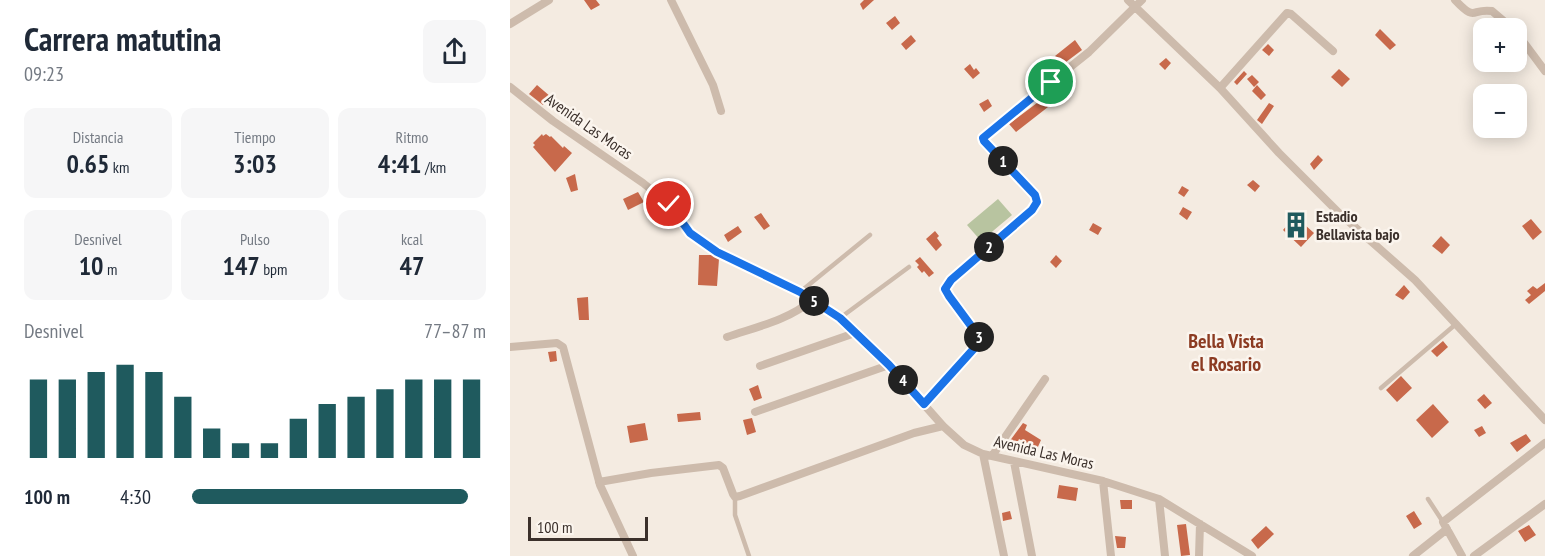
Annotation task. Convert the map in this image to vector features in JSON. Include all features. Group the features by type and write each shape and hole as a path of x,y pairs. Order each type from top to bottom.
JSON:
{"street":[{"path":"510,24 549,0"},
{"path":"671,0 713,85 721,111"},
{"path":"1128,0 1139,3 1294,168 1339,213 1415,280 1545,420"},
{"path":"1455,0 1469,13 1476,14 1488,10 1500,18"},
{"path":"924,404 979,343 980,338 945,289 951,280 1032,210 1037,202 1035,195 984,141 985,135 1089,52 1139,3"},
{"path":"1220,88 1287,13 1333,51"},
{"path":"1527,47 1545,71"},
{"name":"Avenida Las Moras","path":"510,87 553,121 643,183 669,204 690,233 717,252 800,292 840,318 889,365 943,426 964,445 987,455 1103,481 1159,499 1249,555"},
{"path":"728,337 801,310 812,300"},
{"path":"760,366 855,333"},
{"path":"510,348 557,343 563,347 599,482 633,556"},
{"path":"754,412 889,365"},
{"path":"1004,556 987,455 1045,379"},
{"path":"599,482 651,472 719,465 723,468 735,496 914,433 943,426"},
{"path":"1413,556 1445,525 1545,443"},
{"path":"1014,462 1032,556"},
{"path":"1103,481 1111,556"},
{"path":"1159,499 1165,556"},
{"path":"1474,556 1545,504"},
{"path":"1199,556 1200,524"},
{"path":"1445,525 1462,556"}],"lane":[{"path":"800,292 870,235"},
{"path":"840,318 909,267"},
{"path":"1381,388 1456,324"},
{"path":"735,496 735,515 749,556"},
{"path":"1428,499 1445,525"}],"green space":[{"path":"998,199 1012,215 981,241 967,225"}],"building":[{"path":"584,0 596,0 600,5 591,10"},
{"path":"864,0 874,0 863,10 860,4"},
{"path":"895,16 900,23 892,30 886,23"},
{"path":"1380,29 1396,45 1390,50 1375,35"},
{"path":"911,35 916,41 906,50 901,44"},
{"path":"1075,40 1082,50 1062,65 1055,56"},
{"path":"1268,44 1274,50 1269,56 1262,50"},
{"path":"1166,58 1171,63 1165,70 1159,64"},
{"path":"970,64 980,73 973,79 964,69"},
{"path":"1339,69 1350,79 1342,87 1331,77"},
{"path":"1244,71 1247,74 1237,85 1234,82"},
{"path":"1070,75 1076,83 1069,88 1064,80"},
{"path":"1252,75 1259,82 1254,87 1247,79"},
{"path":"537,85 551,97 543,105 529,94"},
{"path":"1257,85 1266,95 1261,100 1252,91"},
{"path":"988,99 992,106 984,112 979,104"},
{"path":"1041,100 1048,107 1016,132 1009,124"},
{"path":"1269,103 1274,106 1262,124 1257,120"},
{"path":"542,134 551,136 572,153 555,172 533,147 535,145 533,143"},
{"path":"608,134 613,139 606,146 601,141"},
{"path":"1318,155 1323,160 1314,170 1310,164"},
{"path":"575,174 578,190 571,192 566,178"},
{"path":"1253,180 1260,186 1255,192 1247,185"},
{"path":"1182,186 1189,190 1184,197 1178,193"},
{"path":"638,192 644,202 628,210 623,199"},
{"path":"1183,207 1192,212 1187,220 1179,214"},
{"path":"761,213 770,226 764,230 754,217"},
{"name":"Estadio Bellavista bajo","path":"1295,216 1314,233 1301,247 1283,230"},
{"path":"1531,219 1542,232 1533,240 1522,226"},
{"path":"1093,223 1102,228 1098,235 1089,230"},
{"path":"738,226 742,232 728,242 724,235"},
{"path":"935,231 942,245 936,251 926,239"},
{"path":"1441,236 1450,245 1442,254 1432,246"},
{"path":"699,255 712,255 719,259 717,286 698,285"},
{"path":"1056,255 1062,261 1056,268 1050,262"},
{"path":"920,257 934,273 929,277 917,267 919,265 915,261"},
{"path":"1545,283 1545,291 1529,304 1525,300 1531,295 1527,291 1533,286 1537,289"},
{"path":"1404,285 1410,292 1403,300 1395,295"},
{"path":"588,297 589,320 579,320 577,298"},
{"path":"1443,341 1448,347 1437,357 1431,351"},
{"path":"556,351 557,361 550,362 548,352"},
{"path":"1401,376 1412,388 1397,402 1386,390"},
{"path":"758,385 762,398 754,401 749,389"},
{"path":"1484,394 1492,403 1485,409 1477,400"},
{"path":"1433,404 1449,422 1432,438 1416,420"},
{"path":"700,412 701,420 678,422 677,414"},
{"path":"752,418 756,432 747,435 743,420"},
{"path":"645,423 648,440 630,443 627,426"},
{"path":"1023,423 1027,425 1025,430 1041,440 1037,449 1019,439 1016,446 1009,442"},
{"path":"1482,426 1486,433 1479,437 1474,430"},
{"path":"1526,434 1531,441 1517,452 1510,443"},
{"path":"1059,485 1078,488 1076,501 1057,498"},
{"path":"1120,500 1132,500 1132,509 1121,509"},
{"path":"1010,511 1012,519 1003,521 1002,513"},
{"path":"1414,511 1422,524 1414,529 1406,516"},
{"path":"1186,524 1190,555 1181,556 1177,525"},
{"path":"1529,525 1536,535 1525,542 1518,531"},
{"path":"1266,526 1274,534 1258,549 1251,540"},
{"path":"1115,536 1126,537 1125,548 1117,548"}],"place":[{"name":"Estadio Bellavista bajo","path":"1296,225"}],"district":[{"name":"Bella Vista el Rosario","path":"1226,352"}],"route":[{"path":"669,204 690,233 717,252 800,292 840,318 870,345 924,404 979,343 980,338 945,289 951,280 1032,210 1037,202 1035,195 983,138 1051,82"}]}
